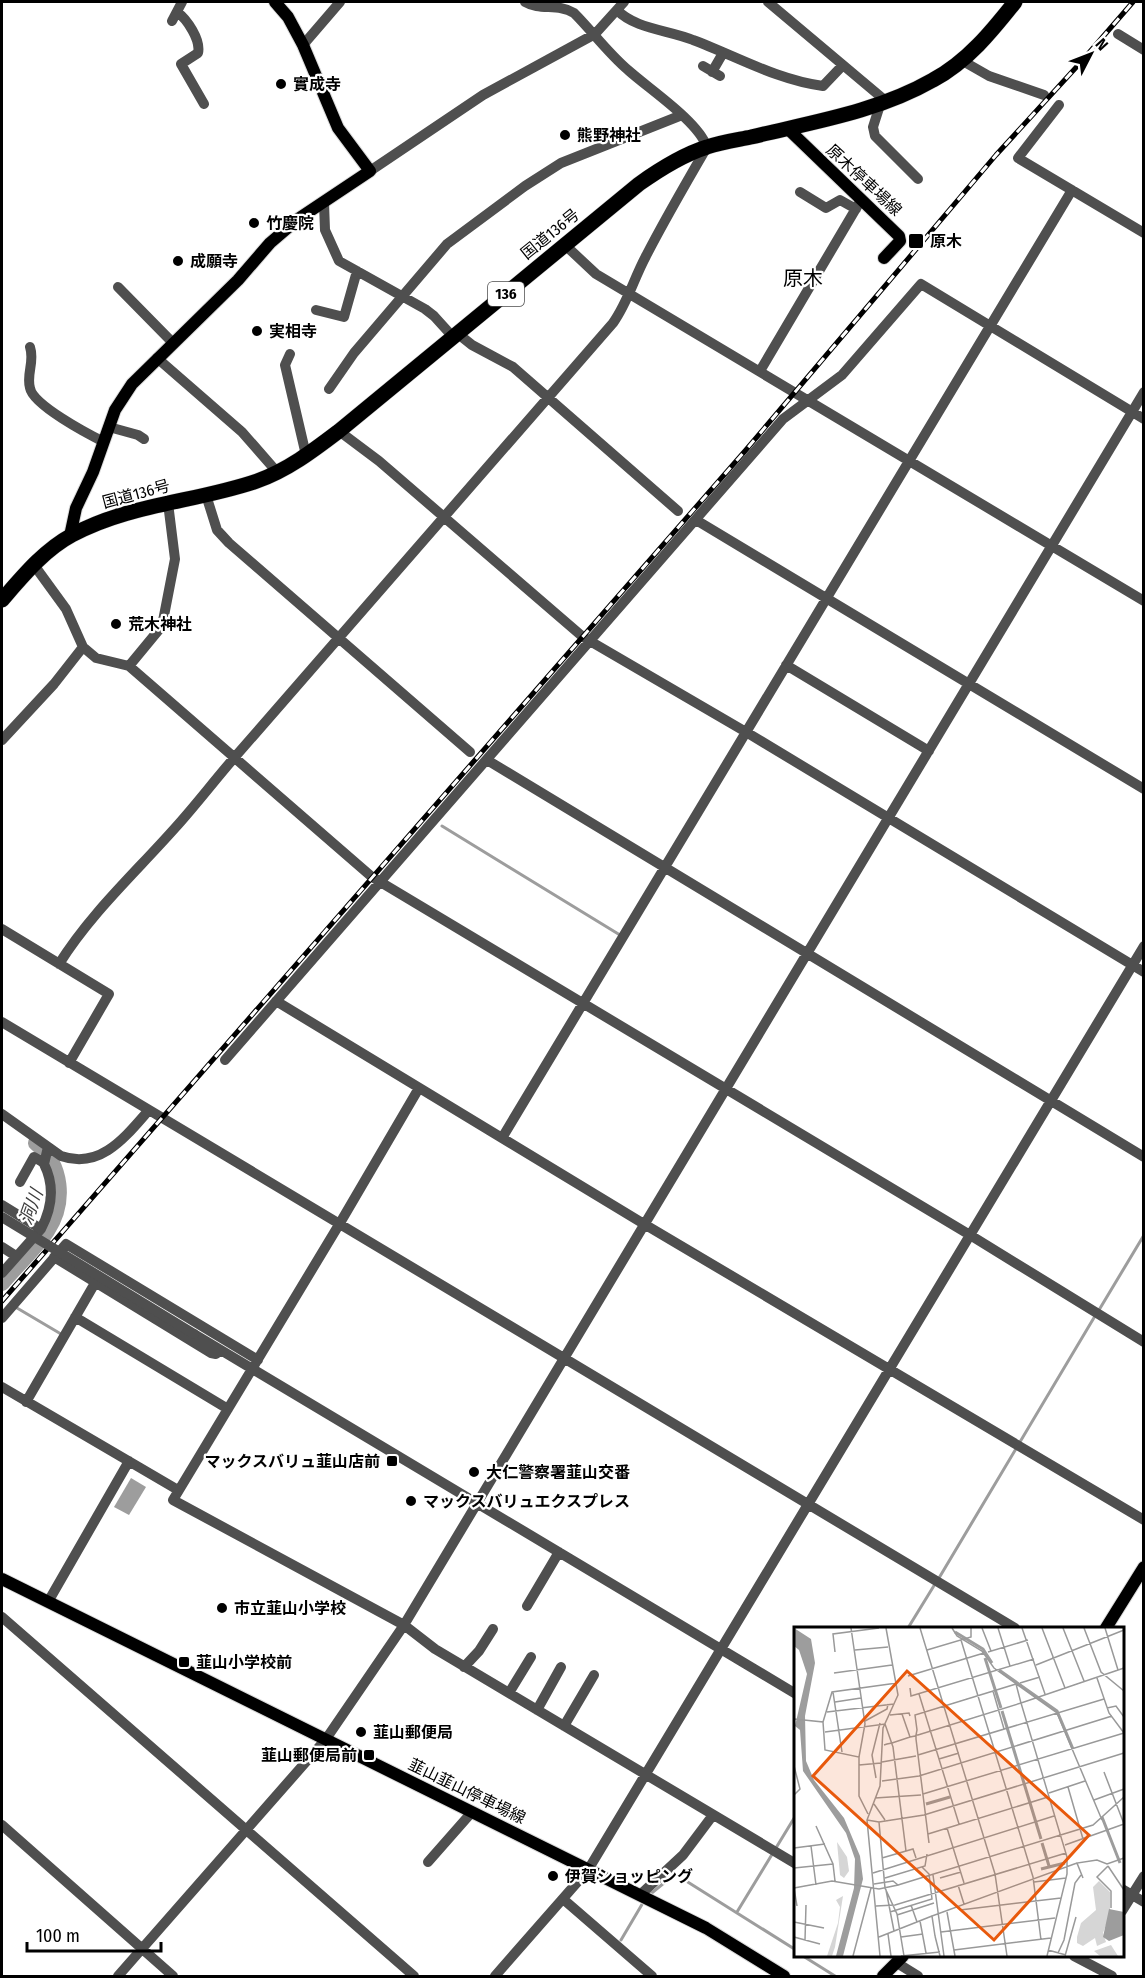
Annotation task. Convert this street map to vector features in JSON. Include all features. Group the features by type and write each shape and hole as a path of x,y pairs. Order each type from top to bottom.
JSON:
{"highway":[{"name":"国道136号","path":"2,600 33,565 70,536 108,519 255,482 306,455 339,431 654,173 707,147 884,104 935,80 961,60 996,25 1014,2"}],"main road":[{"path":"70,536 76,508 123,396 157,358 239,279 270,243 298,219 370,171 333,120 303,45 288,17 275,2"},
{"name":"原木停車場線","path":"787,128 858,204 900,238 884,258"},
{"path":"1107,1627 1143,1567"},
{"name":"韮山韮山停車場線","path":"2,1579 706,1928 784,1977"},
{"path":"883,1977 898,1965"}],"street":[{"path":"182,2 174,16 182,16 199,45 198,53 181,64 204,104"},
{"path":"303,45 340,2"},
{"path":"59,964 77,935 175,828 614,323 627,301 645,257 707,147 703,138 682,116 628,70 595,34 566,8 535,6 527,2"},
{"path":"768,2 781,6 884,104 873,127 875,135 918,179"},
{"path":"370,171 483,95 595,34 620,6 630,21 691,39 793,80 823,86 843,65"},
{"path":"1118,34 1143,50"},
{"path":"712,72 723,53"},
{"path":"961,60 989,76 1044,95"},
{"path":"1059,105 1018,158 1143,233"},
{"path":"329,389 354,353 447,244 561,162 682,116"},
{"path":"502,1138 1072,190"},
{"path":"760,371 858,204 840,200 826,208 800,192"},
{"path":"324,203 324,225 338,259 434,316 455,335 513,367 678,511"},
{"path":"565,245 590,270 1143,601"},
{"path":"316,310 344,317 357,271"},
{"path":"225,1060 783,419 842,375 921,284 1143,419"},
{"path":"118,287 173,343"},
{"path":"30,347 33,361 29,387 33,398 104,442"},
{"path":"290,354 285,365 306,455"},
{"path":"157,358 242,432 277,472"},
{"path":"118,1977 326,1739 404,1625 1143,392"},
{"path":"109,427 138,435 144,439"},
{"path":"339,431 379,461 590,641 746,732 1143,972"},
{"path":"206,495 214,524 222,536 470,752"},
{"path":"129,666 162,626 176,559 168,503"},
{"path":"696,520 1143,789"},
{"path":"33,565 66,609 83,647 96,658 129,666 364,872 970,1235 1143,1342"},
{"path":"2,740 54,684 83,647"},
{"path":"786,666 929,751"},
{"path":"487,760 1143,1157"},
{"path":"2,929 109,994 69,1063"},
{"path":"495,1977 588,1870 1143,946"},
{"path":"276,1001 644,1224 1143,1520"},
{"path":"2,1022 1012,1627"},
{"path":"419,1088 173,1500 404,1625 435,1649 464,1667 794,1863"},
{"path":"2,1114 36,1136 48,1147 68,1158 87,1159 103,1154 125,1137 149,1110"},
{"path":"2,1274 40,1229 49,1211 51,1182 44,1161 48,1147"},
{"path":"20,1182 34,1157 44,1161"},
{"path":"2,1205 40,1229"},
{"path":"2,1217 220,1350 255,1365"},
{"path":"2,1318 66,1244 477,1503 794,1693"},
{"path":"2,1247 16,1256"},
{"path":"54,1257 211,1353 216,1354 220,1350"},
{"path":"26,1402 95,1282"},
{"path":"75,1317 228,1409"},
{"path":"2,1387 178,1490"},
{"path":"48,1602 129,1461"},
{"path":"527,1606 559,1552"},
{"path":"2,1617 414,1977"},
{"path":"464,1667 479,1651 493,1629"},
{"path":"509,1693 531,1657"},
{"path":"537,1710 561,1667"},
{"path":"564,1726 594,1675"},
{"path":"428,1862 472,1812"},
{"path":"640,1895 683,1856 713,1815"},
{"path":"2,1825 173,1977"},
{"path":"1143,1876 1127,1892 1143,1902"},
{"path":"563,1899 652,1977"},
{"path":"1079,1957 1094,1960 1112,1977"},
{"path":"898,1965 918,1977"}],"shaded area":[{"path":"131,1478 146,1487 129,1515 114,1507"}],"waterway":[{"path":"442,826 620,935"},
{"name":"洞川","path":"2,1283 42,1238 57,1208 59,1196 56,1173 45,1152 36,1143"},
{"path":"1099,1310 1144,1235"},
{"path":"17,1308 61,1334"},
{"path":"939,1578 1095,1316"},
{"path":"909,1627 935,1584"},
{"path":"737,1912 794,1818"},
{"path":"648,1896 675,1874 794,1949"},
{"path":"621,1940 644,1901"},
{"path":"805,1957 835,1976"}],"railway":[{"path":"2,1301 745,451 996,155 1133,2"}],"place":[{"name":"實成寺","path":"281,84"},
{"name":"熊野神社","path":"565,135"},
{"name":"竹慶院","path":"254,223"},
{"name":"原木","path":"916,241"},
{"name":"成願寺","path":"178,261"},
{"name":"実相寺","path":"257,331"},
{"name":"荒木神社","path":"116,624"},
{"name":"マックスバリュ韮山店前","path":"392,1461"},
{"name":"大仁警察署韮山交番","path":"474,1472"},
{"name":"マックスバリュエクスプレス","path":"411,1501"},
{"name":"市立韮山小学校","path":"222,1608"},
{"name":"韮山小学校前","path":"184,1662"},
{"name":"韮山郵便局","path":"361,1732"},
{"name":"韮山郵便局前","path":"369,1755"},
{"name":"伊賀ショッピング","path":"553,1876"}],"district":[{"name":"原木","path":"803,278"}]}
